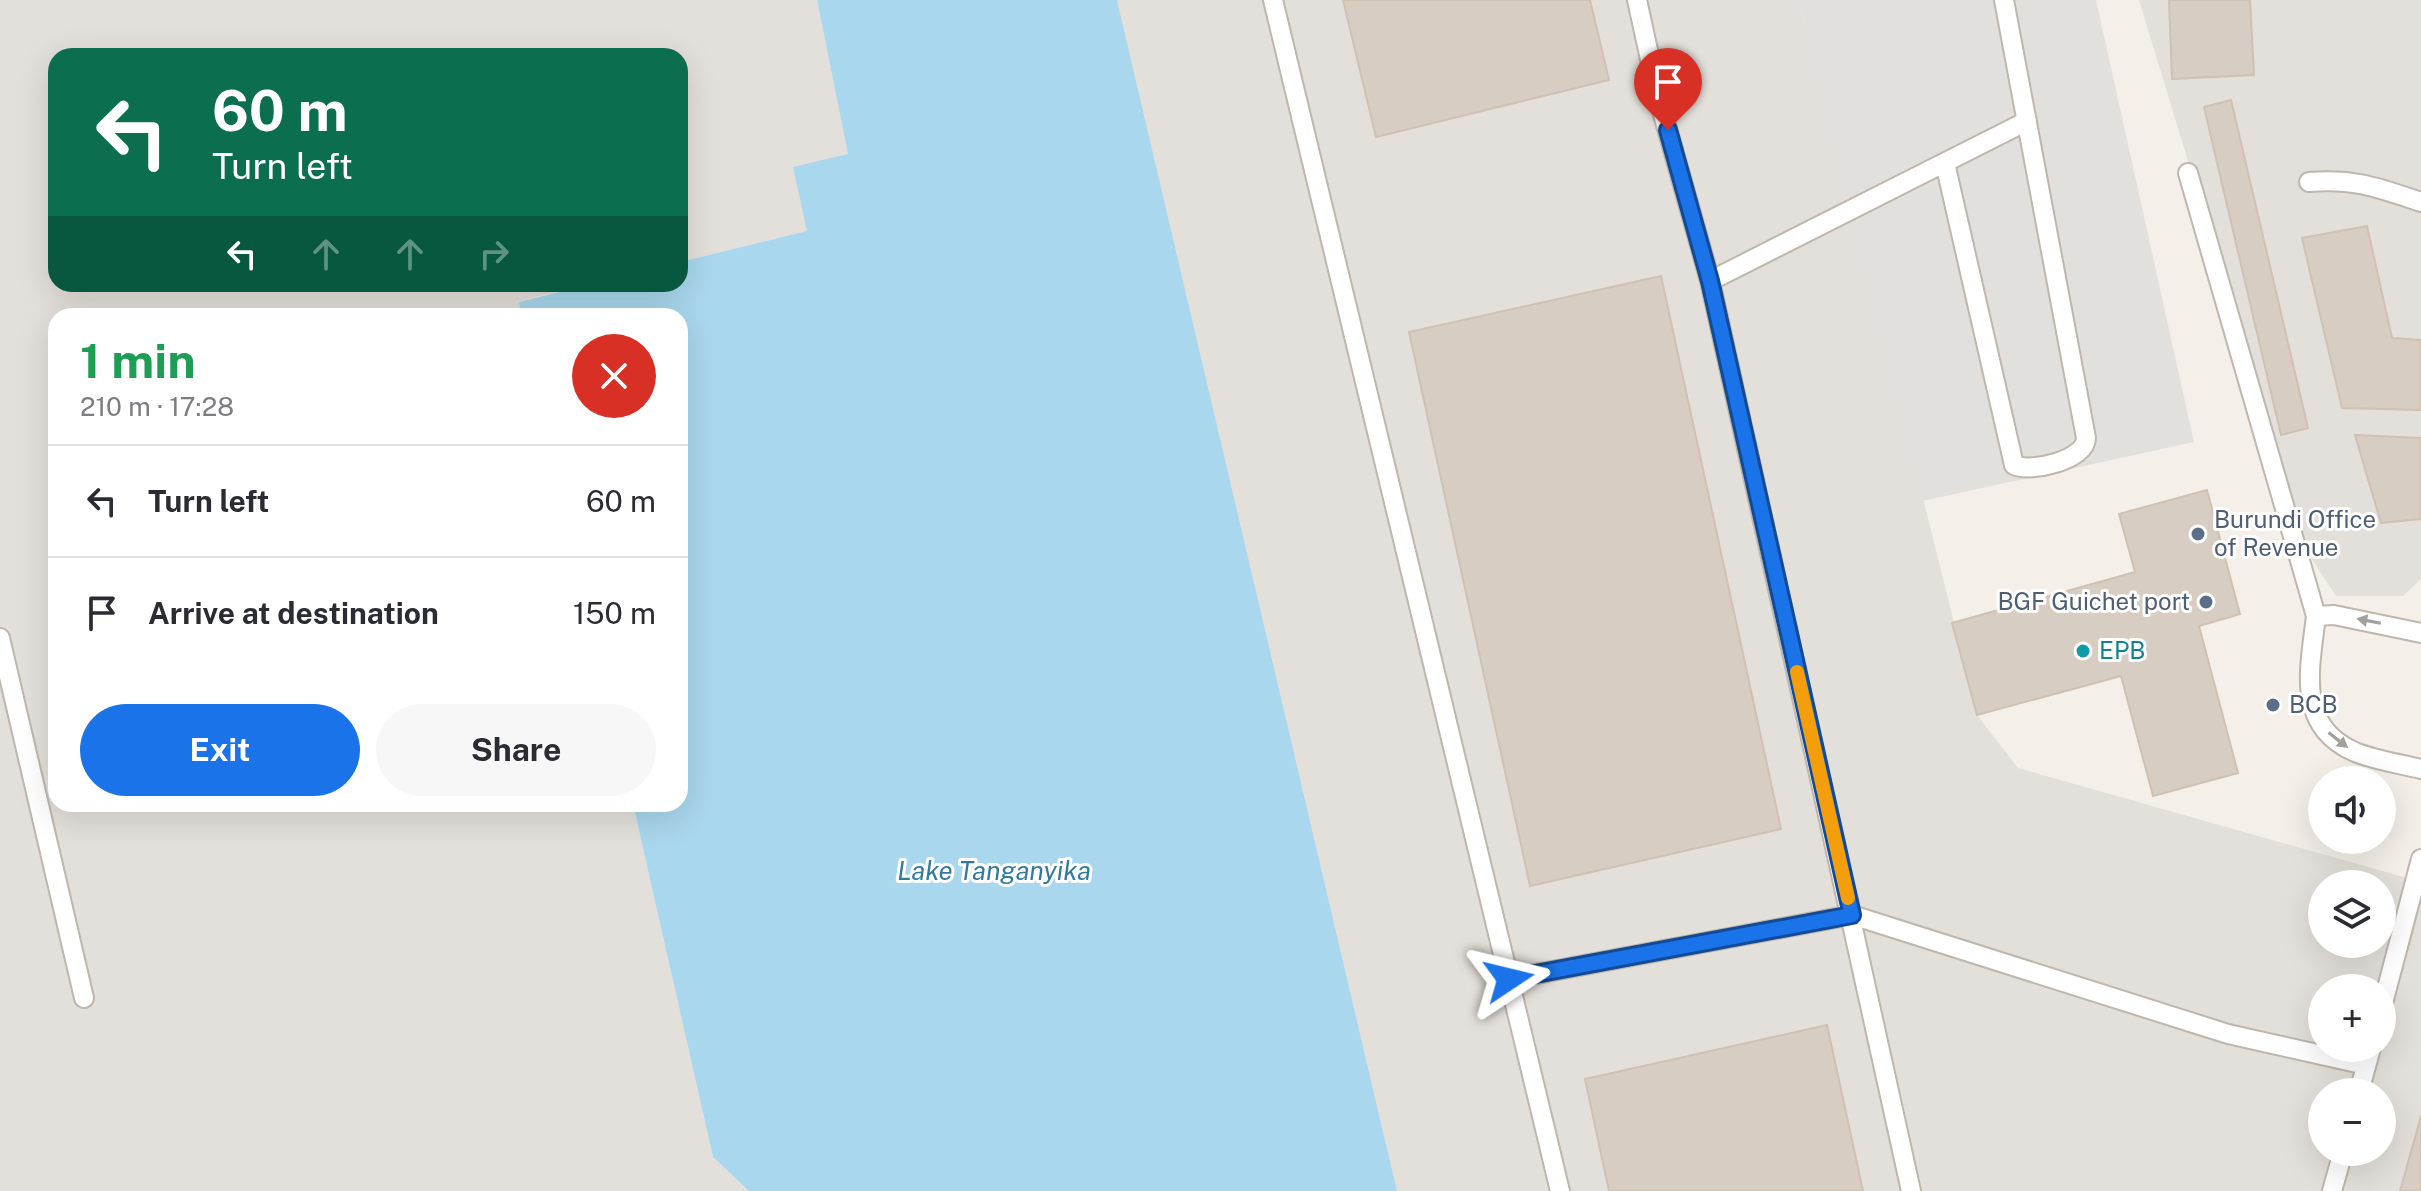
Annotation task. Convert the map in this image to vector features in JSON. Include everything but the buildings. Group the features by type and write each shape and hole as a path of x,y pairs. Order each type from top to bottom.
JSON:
{"lane":[{"path":"1273,0 1560,1191"},
{"path":"1637,0 1659,100 1710,281 1911,1191"},
{"path":"1945,163 2014,465 2032,469 2080,453 2087,444 2086,438 2004,0"},
{"path":"1710,281 2027,121"},
{"path":"2188,173 2316,616 2308,681 2312,704 2321,725 2337,742 2357,752 2421,769"},
{"path":"2309,182 2335,180 2363,183 2421,202"},
{"path":"2316,616 2334,615 2421,633"},
{"path":"0,638 84,998"},
{"path":"2391,974 2421,859"},
{"path":"1509,979 1852,915 2228,1034 2308,1047"},
{"path":"2332,1191 2339,1166"}],"shaded area":[{"path":"0,0 817,0 848,154 807,231 688,260 688,48 48,48 48,292 557,292 519,301 520,308 48,308 48,812 635,812 713,1157 749,1191 0,1191"},
{"path":"1117,0 1799,0 1977,715 2018,768 2308,850 2308,854 2322,854 2379,870 2308,870 2308,958 2396,958 2396,875 2421,882 2421,1191 1397,1191"},
{"path":"1799,0 2096,0 2194,442 1922,501"},
{"path":"2139,0 2421,0 2421,579 2403,596 2336,596 2307,552"}],"water":[{"name":"Lake Tanganyika","path":"817,0 1117,0 1397,1191 749,1191 713,1157 635,812 688,812 688,308 520,308 519,302 559,292 688,292 688,260 807,231 793,167 848,154"}],"slow traffic":[{"path":"1797,672 1848,898"}],"place":[{"name":"Burundi Office of Revenue","path":"2198,534"},
{"name":"BGF Guichet port","path":"2206,602"},
{"name":"EPB","path":"2083,651"},
{"name":"BCB","path":"2273,705"}],"route":[{"path":"1509,979 1852,915 1710,281 1668,130"}]}
